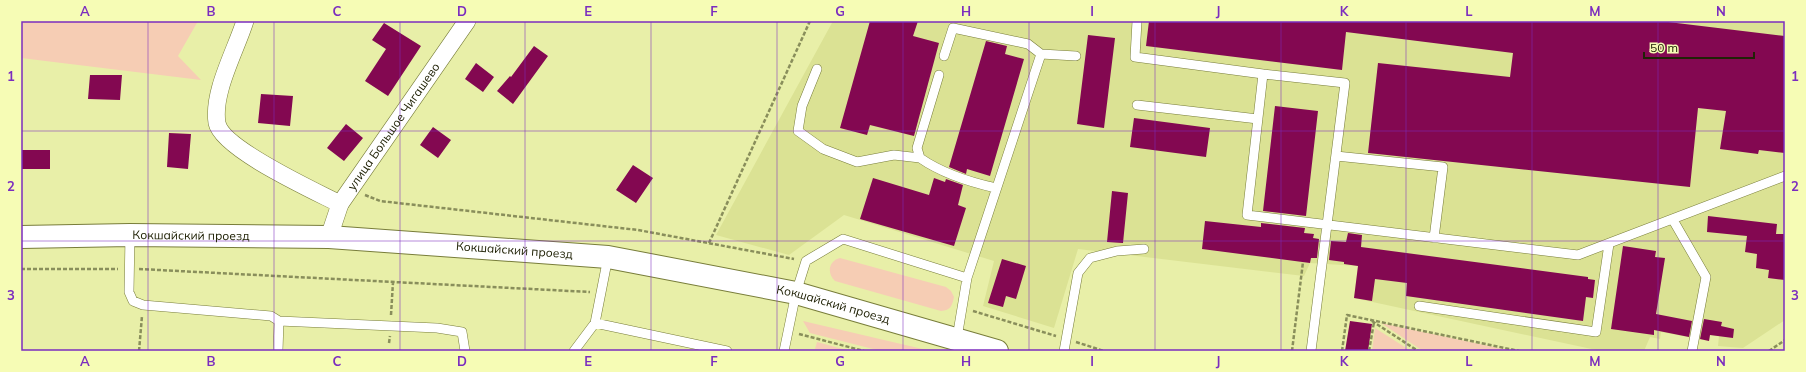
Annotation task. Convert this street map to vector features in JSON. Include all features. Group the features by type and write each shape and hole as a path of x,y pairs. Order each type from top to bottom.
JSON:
{"main road":[{"name":"Кокшайский проезд","path":"21,237 130,235 329,237 608,257 796,293 998,351"}],"street":[{"path":"245,21 238,44 226,69 219,94 218,124 228,139 250,156 344,197"},
{"name":"улица Большое Чигашево","path":"329,237 344,197 467,21"}],"lane":[{"path":"1137,21 1135,57 1345,83 1311,351"},
{"path":"944,56 953,28 1028,44 1041,54 1076,56"},
{"path":"957,338 967,278 1041,54"},
{"path":"817,69 802,106 798,131 823,149 857,162 894,155 920,158 933,167 966,181 996,188"},
{"path":"1263,74 1246,216 1578,255 1785,176"},
{"path":"920,158 917,148 939,75"},
{"path":"1137,105 1258,119"},
{"path":"1336,156 1443,167 1434,238"},
{"path":"1673,220 1706,277 1692,351"},
{"path":"130,235 129,292 133,301 143,305 271,316 279,321 437,328 462,332 465,351"},
{"path":"784,351 796,293 806,261 843,239 967,278"},
{"path":"1419,306 1596,332 1609,244"},
{"path":"1064,351 1078,273 1090,258 1117,251 1144,249"},
{"path":"574,351 595,324 608,257"},
{"path":"278,351 279,321"},
{"path":"595,324 727,351"}],"path":[{"path":"709,243 810,21"},
{"path":"344,197 638,230 806,261"},
{"path":"1292,351 1303,262"},
{"path":"21,269 129,269 601,292"},
{"path":"390,343 393,282"},
{"path":"139,351 143,305"},
{"path":"962,308 1104,351"},
{"path":"1342,351 1347,315 1519,351"},
{"path":"1370,319 1418,351"},
{"path":"1369,351 1374,322"},
{"path":"788,332 864,351"},
{"path":"1769,351 1785,340"}],"shaded area":[{"path":"21,21 198,21 178,56 201,80 21,58"},
{"path":"833,21 1785,21 1785,320 1743,348 1718,346 1719,336 1710,335 1709,341 1661,332 1660,339 1650,337 1644,351 1601,351 1354,298 1358,266 1310,263 1304,276 1078,249 1054,328 983,306 994,261 844,215 789,255 716,235"},
{"path":"840,258 946,287 951,291 954,297 952,305 949,309 941,311 835,281 832,278 830,268 833,262"},
{"path":"803,321 931,351 881,351 810,333"},
{"path":"1381,323 1513,351 1423,351"},
{"path":"1375,328 1411,351 1372,351"},
{"path":"817,342 850,351 815,349"}],"building":[{"path":"870,21 918,21 913,36 939,43 914,136 870,125 867,135 840,128"},
{"path":"1149,21 1660,21 1785,36 1785,153 1759,150 1758,154 1720,149 1726,111 1698,108 1690,187 1368,153 1378,63 1510,77 1513,53 1346,32 1342,70 1146,46"},
{"path":"384,23 421,46 388,96 365,81 386,49 372,40"},
{"path":"1088,35 1115,38 1104,128 1077,124"},
{"path":"986,41 1007,46 1005,54 1024,59 990,176 967,169 966,174 949,167"},
{"path":"534,46 548,56 513,104 497,91 510,76 511,77"},
{"path":"476,63 494,77 483,92 465,79"},
{"path":"90,75 122,75 120,100 88,99"},
{"path":"261,94 293,96 290,126 258,123"},
{"path":"1275,106 1318,111 1306,216 1263,211"},
{"path":"1134,118 1210,128 1206,157 1130,147"},
{"path":"346,124 363,138 344,161 327,148"},
{"path":"433,127 451,140 438,158 420,145"},
{"path":"169,133 191,134 188,169 167,167"},
{"path":"21,150 50,150 50,169 21,169"},
{"path":"633,165 653,178 636,203 616,190"},
{"path":"873,178 929,195 934,178 945,182 946,179 963,185 958,205 966,208 954,246 860,219"},
{"path":"1112,191 1128,193 1123,243 1107,242"},
{"path":"1708,216 1777,224 1776,234 1785,234 1785,280 1768,278 1769,270 1756,268 1757,254 1745,252 1747,236 1707,232"},
{"path":"1205,221 1261,227 1261,223 1305,228 1304,233 1314,234 1313,238 1319,239 1317,258 1311,258 1310,263 1202,249"},
{"path":"1348,233 1362,235 1361,247 1588,277 1588,279 1595,280 1593,298 1586,297 1583,321 1406,296 1407,283 1375,279 1372,301 1354,298 1358,266 1329,260 1331,241 1346,242"},
{"path":"1623,246 1656,251 1655,257 1665,258 1656,314 1692,321 1689,337 1654,330 1654,335 1611,329"},
{"path":"1002,259 1026,266 1016,299 1006,296 1003,307 988,303"},
{"path":"1704,319 1722,322 1721,326 1734,329 1733,338 1710,335 1709,341 1700,339"},
{"path":"1350,321 1372,324 1368,351 1345,351"}]}
